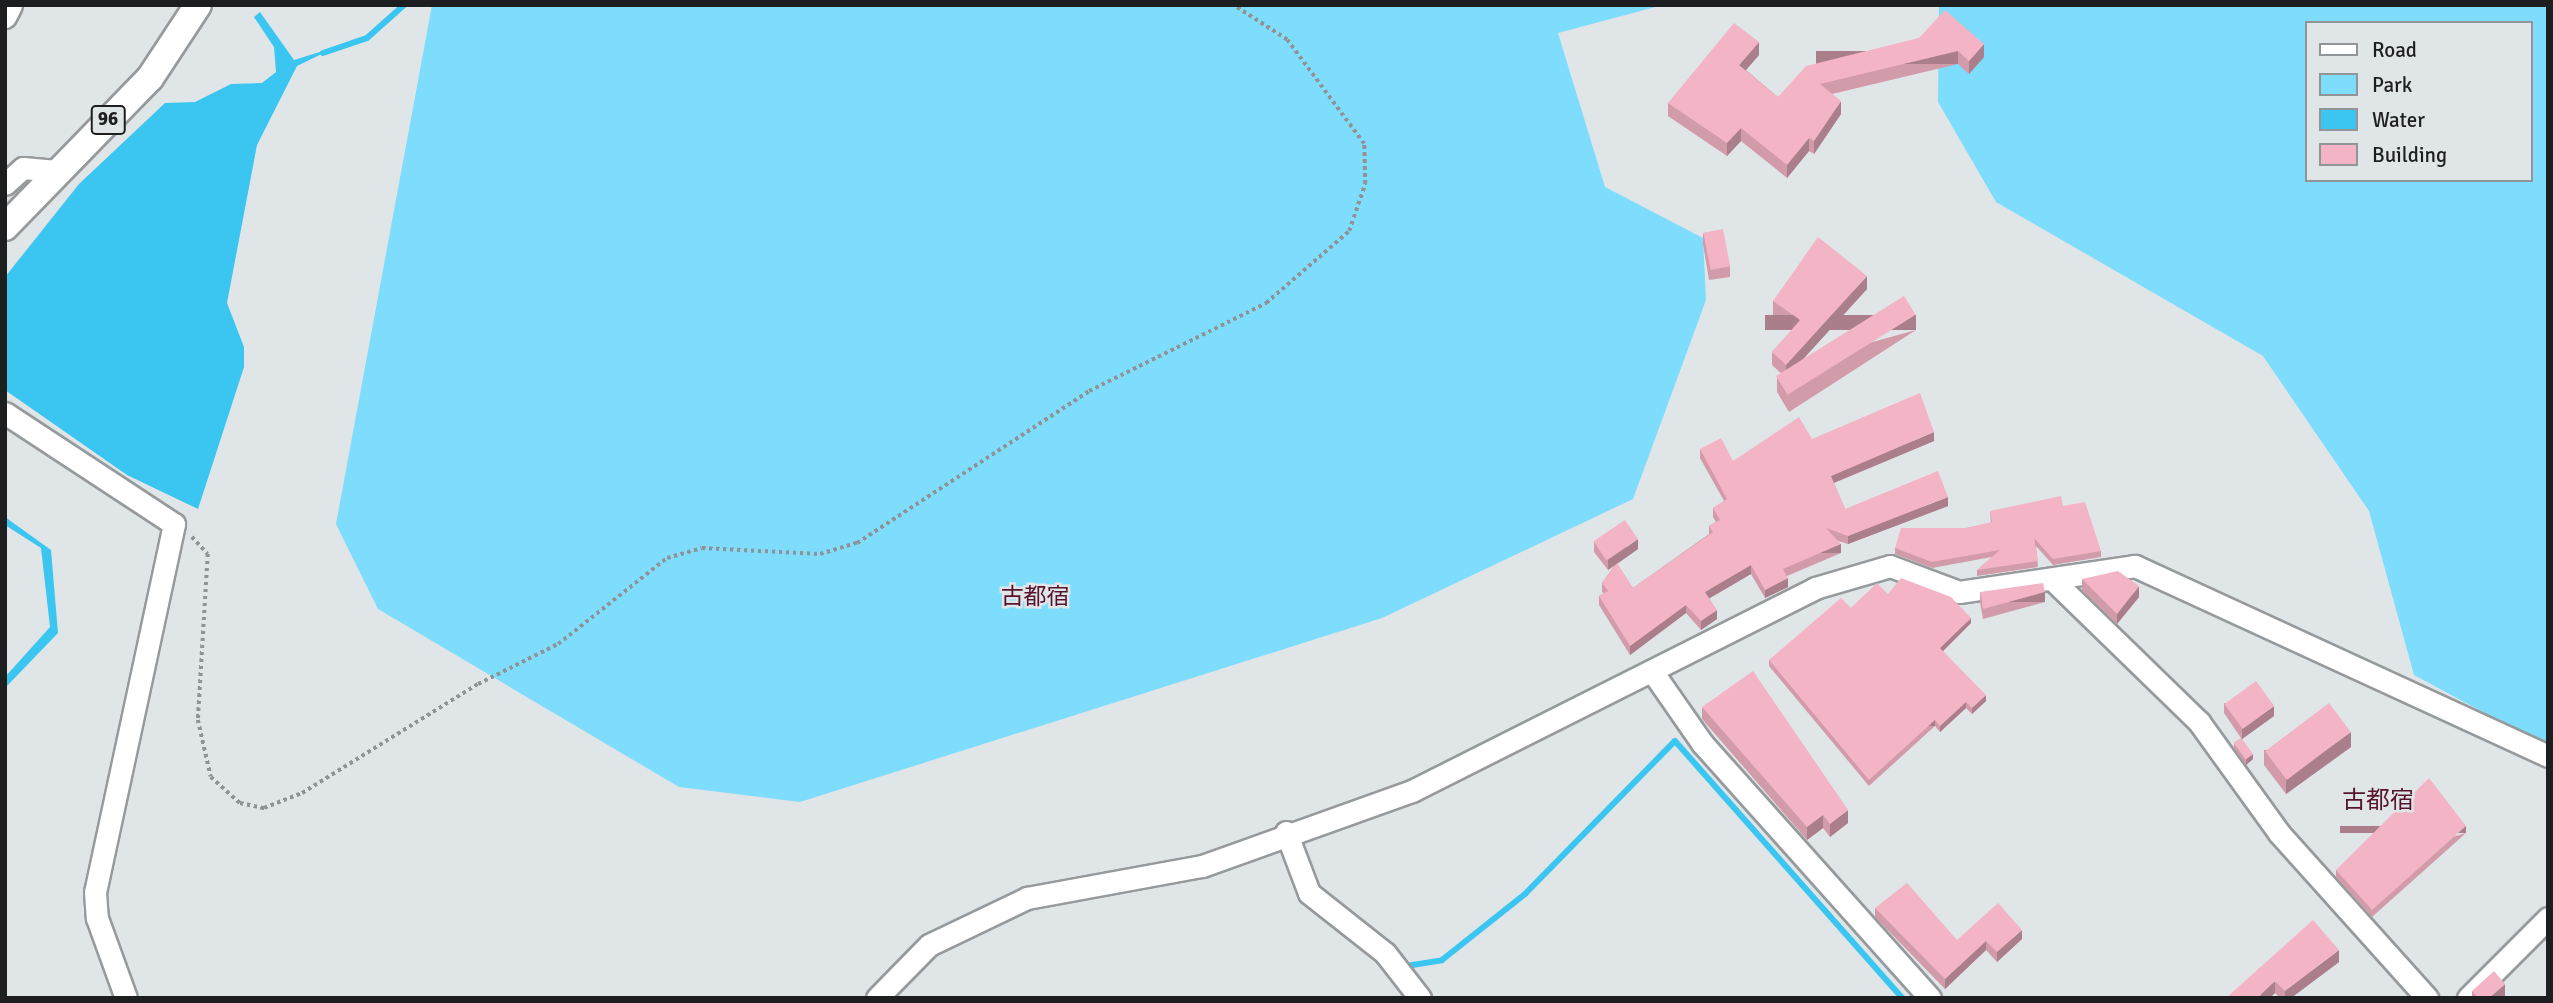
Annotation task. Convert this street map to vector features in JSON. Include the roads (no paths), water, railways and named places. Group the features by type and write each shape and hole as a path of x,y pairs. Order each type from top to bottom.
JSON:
{"main road":[{"name":"96","path":"5,227 150,78 198,5"}],"street":[{"path":"5,17 11,5"},
{"path":"5,184 23,168 57,171"},
{"path":"5,413 174,524 95,892 97,918 126,998"},
{"path":"877,998 929,945 1027,898 1202,866 1286,832 1412,791 1503,741 1654,674 1748,621 1861,570 1890,566 1959,593 2053,580 2111,567 2165,575 2284,639 2548,755"},
{"path":"2053,580 2199,722 2279,833 2427,998"},
{"path":"1654,674 1702,744 1930,998"},
{"path":"1286,832 1310,893 1385,953 1420,998"},
{"path":"2468,998 2548,918"}],"water":[{"path":"260,12 294,60 336,47 297,66 257,145 227,303 244,347 244,367 198,509 127,475 5,390 5,277 79,184 165,103 195,102 231,84 262,83 276,72 274,47 254,17"},
{"path":"5,517 51,550 58,633 5,688 5,677 50,627 41,548 5,525"}],"waterway":[{"path":"323,53 367,38 404,5"},
{"path":"1406,966 1442,960 1525,894 1675,741 1902,998"}],"district":[{"name":"古都宿","path":"1035,597"},
{"name":"古都宿","path":"2378,801"}]}
